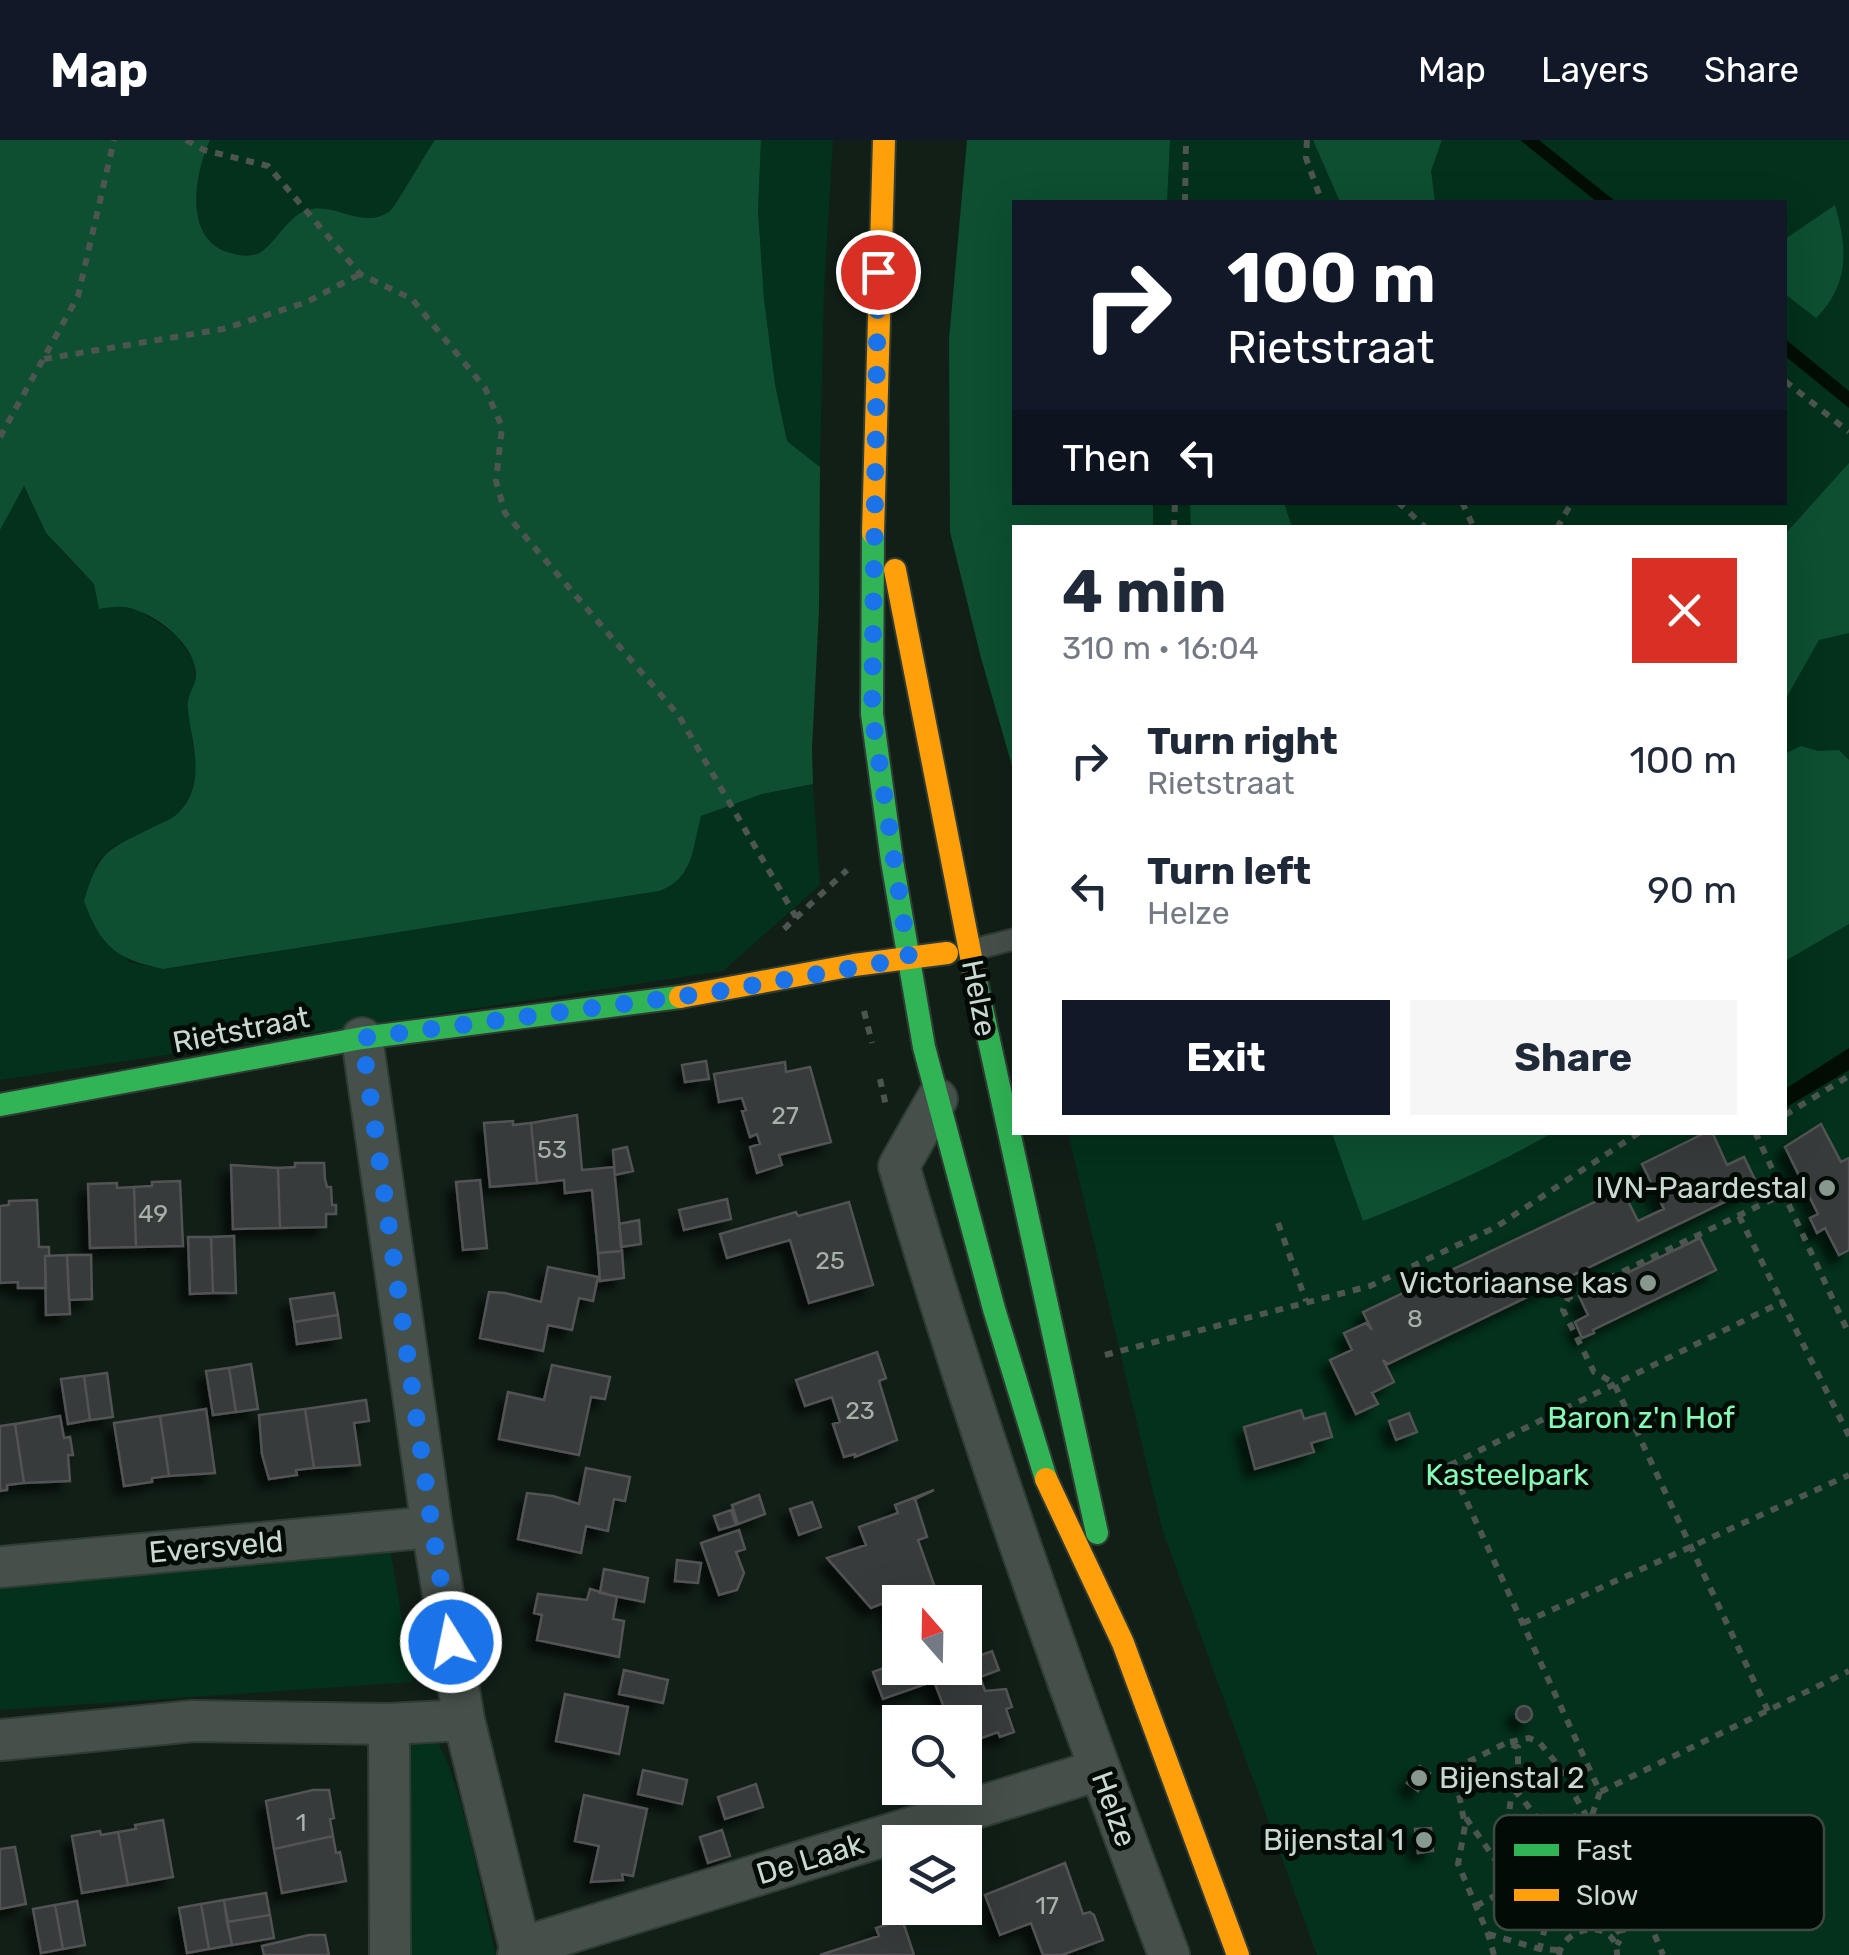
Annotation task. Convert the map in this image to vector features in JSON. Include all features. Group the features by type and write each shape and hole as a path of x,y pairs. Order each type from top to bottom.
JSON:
{"main road":[{"name":"Helze","path":"884,140 873,468 872,714 924,1047 994,1309 1047,1483 1123,1643 1238,1955"},
{"name":"Helze","path":"873,468 1046,1312 1123,1643"},
{"name":"Rietstraat","path":"0,1105 362,1038 715,992 970,950"}],"street":[{"path":"362,1038 432,1527 464,1720 519,1951"},
{"name":"Helze","path":"937,1099 899,1166 940,1304 1099,1770 1169,1955"},
{"name":"Eversveld","path":"0,1567 432,1527"},
{"path":"0,1740 193,1720 389,1724 464,1720"},
{"path":"389,1724 390,1955"},
{"name":"De Laak","path":"519,1951 1099,1770"}],"lane":[{"path":"970,950 1012,940"}],"path":[{"path":"0,437 78,296 114,140"},
{"path":"186,140 204,150 268,166 360,274 412,299 485,388 502,427 496,481 505,513 679,716 796,918 844,870"},
{"path":"204,150 205,140"},
{"path":"1185,200 1186,140"},
{"path":"1307,140 1306,158 1321,200"},
{"path":"44,360 222,329 307,302 360,274"},
{"path":"1787,382 1849,432"},
{"path":"1401,505 1423,525"},
{"path":"862,1003 875,1056"},
{"path":"1787,1114 1849,1076"},
{"path":"1094,1358 1370,1286 1496,1226 1635,1135"},
{"path":"1756,1135 1849,1334"},
{"path":"1768,1711 1614,1384 1594,1372 1563,1310 1568,1298 1781,1192"},
{"path":"1739,1216 1849,1436"},
{"path":"1278,1223 1306,1301"},
{"path":"1592,1815 1600,1792 1450,1464 1782,1302"},
{"path":"1522,1623 1849,1475"},
{"path":"1600,1792 1849,1672"},
{"path":"1494,1859 1476,1834 1462,1804 1455,1774 1464,1764 1506,1742 1529,1738 1539,1742 1557,1764 1586,1815"},
{"path":"1506,1742 1518,1747 1518,1793 1536,1815"},
{"path":"1509,1815 1512,1798 1518,1793"},
{"path":"1462,1804 1465,1826 1458,1864 1494,1955"},
{"path":"1576,1815 1583,1810"},
{"path":"1476,1906 1494,1897"},
{"path":"1488,1934 1539,1952 1559,1953 1564,1940 1590,1930"},
{"path":"1606,1930 1617,1945"},
{"path":"1617,1955 1622,1938 1618,1931 1621,1930"},
{"path":"1653,1930 1664,1955"}],"green space":[{"path":"0,140 210,140 197,188 199,221 216,246 234,254 254,255 307,210 328,209 369,218 390,211 435,140 761,140 758,211 775,384 787,441 820,467 813,784 762,794 701,816 685,870 659,891 163,969 133,961 112,949 97,930 84,901 95,871 107,854 174,817 188,801 196,763 188,704 196,674 190,653 156,619 127,607 99,609 94,584 46,533 24,486 0,530"},
{"path":"210,140 435,140 390,211 369,218 328,209 307,210 261,252 246,255 216,246 199,221 197,188"},
{"path":"761,140 833,140 824,290 820,467 787,441 775,384 758,211"},
{"path":"967,140 1170,140 1167,200 1012,200 1012,505 1153,505 1153,525 1012,525 1012,766 950,532 949,339"},
{"name":"Kasteelpark","path":"994,140 1849,140 1849,1955 1317,1955 1162,1529 1068,1135 1787,1135 1787,525 1015,525 1014,505 1787,505 1787,200 1012,200 1012,473"},
{"path":"1313,140 1442,140 1431,171 1435,200 1339,200"},
{"path":"1835,205 1843,266 1835,293 1816,318 1787,296 1787,238"},
{"path":"1849,463 1849,633 1819,640 1787,696 1787,532"},
{"path":"23,485 46,533 71,561 117,606 139,610 176,635 193,660 196,678 192,740 199,772 190,794 179,814 111,848 95,865 128,962 164,969 240,958 686,872 700,816 762,794 813,784 820,885 723,971 0,1080 0,530"},
{"path":"1190,505 1285,505 1291,525 1191,525"},
{"path":"1801,746 1818,751 1839,750 1849,760 1849,924 1787,960 1787,753"},
{"path":"1333,1135 1548,1135 1459,1180 1363,1221"},
{"path":"390,1548 413,1682 0,1710 0,1587"},
{"path":"407,1735 434,1737 444,1754 462,1808 496,1955 404,1955"}],"shaded area":[{"path":"1520,140 1539,140 1614,200 1595,200"},
{"path":"1787,341 1849,391 1849,408 1787,358"},
{"path":"1849,1048 1849,1070 1787,1107 1787,1088"}],"building":[{"path":"706,1061 709,1079 685,1082 682,1065"},
{"path":"785,1062 786,1072 810,1067 831,1142 779,1155 782,1165 757,1173 750,1147 760,1144 757,1134 750,1137 742,1098 719,1102 714,1074"},
{"path":"577,1115 582,1170 614,1167 622,1251 598,1253 592,1190 565,1193 564,1180 537,1183 531,1123"},
{"path":"513,1121 513,1125 531,1123 537,1183 490,1187 484,1123"},
{"name":"IVN-Paardestal","path":"1821,1124 1841,1162 1849,1158 1849,1250 1839,1255 1825,1228 1817,1233 1810,1218 1818,1214 1785,1147"},
{"path":"1701,1135 1713,1135 1727,1165 1744,1157 1758,1186 1388,1364 1383,1360 1394,1382 1372,1393 1378,1404 1356,1414 1330,1360 1352,1350 1344,1333 1366,1323 1372,1330 1363,1312 1622,1189 1638,1221 1664,1209 1642,1164"},
{"path":"627,1147 633,1171 615,1175 613,1150"},
{"path":"295,1163 324,1163 332,1205 336,1205 336,1214 326,1214 326,1227 280,1228 278,1168 295,1167"},
{"path":"231,1165 278,1168 280,1228 233,1229"},
{"path":"480,1180 487,1248 463,1250 456,1182"},
{"path":"180,1181 183,1246 136,1247 134,1187"},
{"path":"117,1183 117,1188 134,1187 136,1247 90,1248 88,1184"},
{"path":"727,1199 731,1219 684,1230 679,1210"},
{"path":"37,1200 39,1247 49,1247 49,1256 45,1256 46,1288 18,1288 18,1282 0,1283 0,1206 9,1205 9,1201"},
{"path":"849,1202 873,1285 809,1303 790,1240 727,1258 720,1234 796,1212 798,1216"},
{"path":"639,1220 641,1244 621,1247 619,1224"},
{"path":"234,1236 236,1293 213,1293 211,1237"},
{"path":"188,1237 211,1237 213,1293 190,1294"},
{"name":"Victoriaanse kas","path":"1700,1238 1716,1270 1582,1338 1575,1322 1588,1315 1579,1296"},
{"path":"622,1251 624,1278 600,1281 598,1253"},
{"path":"67,1255 91,1255 92,1299 69,1300"},
{"path":"67,1255 70,1314 46,1315 45,1256"},
{"path":"548,1267 598,1277 593,1301 579,1298 572,1330 548,1325 543,1351 480,1338 489,1292 541,1302"},
{"path":"334,1293 338,1315 294,1322 290,1299"},
{"path":"338,1315 341,1338 297,1344 294,1322"},
{"path":"877,1352 886,1378 879,1381 897,1440 855,1457 844,1457 833,1424 840,1422 832,1397 805,1406 796,1380"},
{"path":"251,1364 258,1409 236,1412 229,1368"},
{"path":"552,1365 610,1377 605,1399 591,1397 579,1455 499,1439 508,1392 544,1400"},
{"path":"229,1368 236,1412 213,1415 206,1371"},
{"path":"107,1373 113,1417 90,1420 84,1376"},
{"path":"84,1376 90,1420 68,1424 61,1379"},
{"path":"366,1400 369,1421 354,1423 360,1465 314,1468 305,1409"},
{"path":"206,1409 215,1473 169,1476 160,1416"},
{"path":"305,1409 314,1468 269,1479 262,1454 259,1415"},
{"path":"1301,1410 1304,1419 1325,1413 1332,1437 1311,1443 1314,1452 1255,1469 1244,1427"},
{"path":"1409,1413 1417,1432 1396,1440 1389,1421"},
{"path":"60,1416 64,1438 70,1437 73,1455 68,1455 70,1481 24,1483 15,1424"},
{"path":"160,1416 169,1476 124,1486 114,1423"},
{"path":"15,1424 24,1483 7,1485 7,1490 0,1491 0,1426"},
{"path":"586,1468 630,1477 625,1501 614,1499 608,1531 586,1526 581,1553 518,1539 527,1493 579,1504"},
{"path":"934,1490 915,1499 927,1537 918,1540 934,1585 882,1585 882,1604 871,1608 827,1558 866,1545 859,1527 898,1513 895,1505"},
{"path":"759,1495 765,1514 738,1524 732,1505"},
{"path":"812,1502 821,1527 799,1535 790,1509"},
{"path":"731,1510 736,1525 719,1530 714,1516"},
{"path":"739,1530 745,1549 736,1552 744,1573 737,1590 719,1595 701,1543"},
{"path":"677,1560 701,1563 698,1583 675,1581"},
{"path":"604,1569 648,1578 644,1602 600,1593"},
{"path":"590,1589 617,1597 613,1619 624,1621 619,1657 537,1640 542,1615 534,1613 538,1594 587,1600"},
{"path":"992,1651 999,1670 982,1676 982,1655"},
{"path":"882,1669 882,1685 923,1685 883,1699 873,1672"},
{"path":"624,1670 668,1680 663,1703 619,1694"},
{"path":"982,1683 985,1691 1006,1689 1012,1707 1006,1709 1014,1732 982,1738 982,1705 943,1705 936,1685"},
{"path":"565,1694 628,1707 619,1754 556,1741"},
{"path":"1524,1706 1532,1714 1524,1722 1516,1714"},
{"name":"Bijenstal 2","path":"1420,1766 1430,1773 1418,1791 1407,1783"},
{"path":"643,1770 687,1780 682,1804 638,1794"},
{"path":"756,1784 763,1807 725,1819 718,1797"},
{"path":"329,1790 333,1836 274,1849 266,1801"},
{"path":"584,1795 647,1809 633,1876 622,1874 623,1880 591,1882 599,1846 575,1841"},
{"path":"163,1820 173,1877 128,1885 118,1832"},
{"name":"Bijenstal 1","path":"1431,1828 1433,1851 1418,1853 1415,1829"},
{"path":"722,1830 730,1856 708,1863 700,1837"},
{"path":"100,1831 101,1835 118,1832 128,1885 82,1893 72,1836"},
{"path":"333,1836 346,1881 282,1893 274,1849"},
{"path":"15,1847 26,1904 0,1909 0,1849"},
{"path":"1065,1863 1083,1914 1094,1915 1103,1940 1062,1955 1043,1955 1031,1923 1000,1935 985,1895"},
{"path":"266,1893 270,1915 227,1922 224,1900"},
{"path":"224,1900 232,1945 209,1949 201,1904"},
{"path":"77,1901 85,1945 63,1949 55,1905"},
{"path":"201,1904 209,1949 187,1953 179,1908"},
{"path":"55,1905 63,1949 41,1953 33,1909"},
{"path":"270,1915 274,1938 232,1945 227,1922"},
{"path":"904,1925 914,1955 820,1955 879,1936 876,1928"},
{"path":"325,1935 329,1955 264,1955 262,1946"}],"traffic: fast":[{"path":"873,533 872,714 924,1047 994,1309 1046,1479"},
{"path":"974,972 1097,1533"},
{"path":"0,1105 362,1038 680,997"}],"traffic: slow":[{"path":"873,533 884,140"},
{"path":"895,570 974,972"},
{"path":"680,997 854,965 947,953"},
{"path":"1046,1479 1123,1643 1238,1955"}],"place":[{"name":"IVN-Paardestal","path":"1827,1188"},
{"name":"Victoriaanse kas","path":"1648,1283"},
{"name":"Bijenstal 2","path":"1419,1778"},
{"name":"Bijenstal 1","path":"1424,1840"}],"route":[{"path":"451,1642 362,1038 715,992 909,958 872,714 878,272"}],"park label":[{"name":"Baron z'n Hof","path":"1641,1418"}]}
